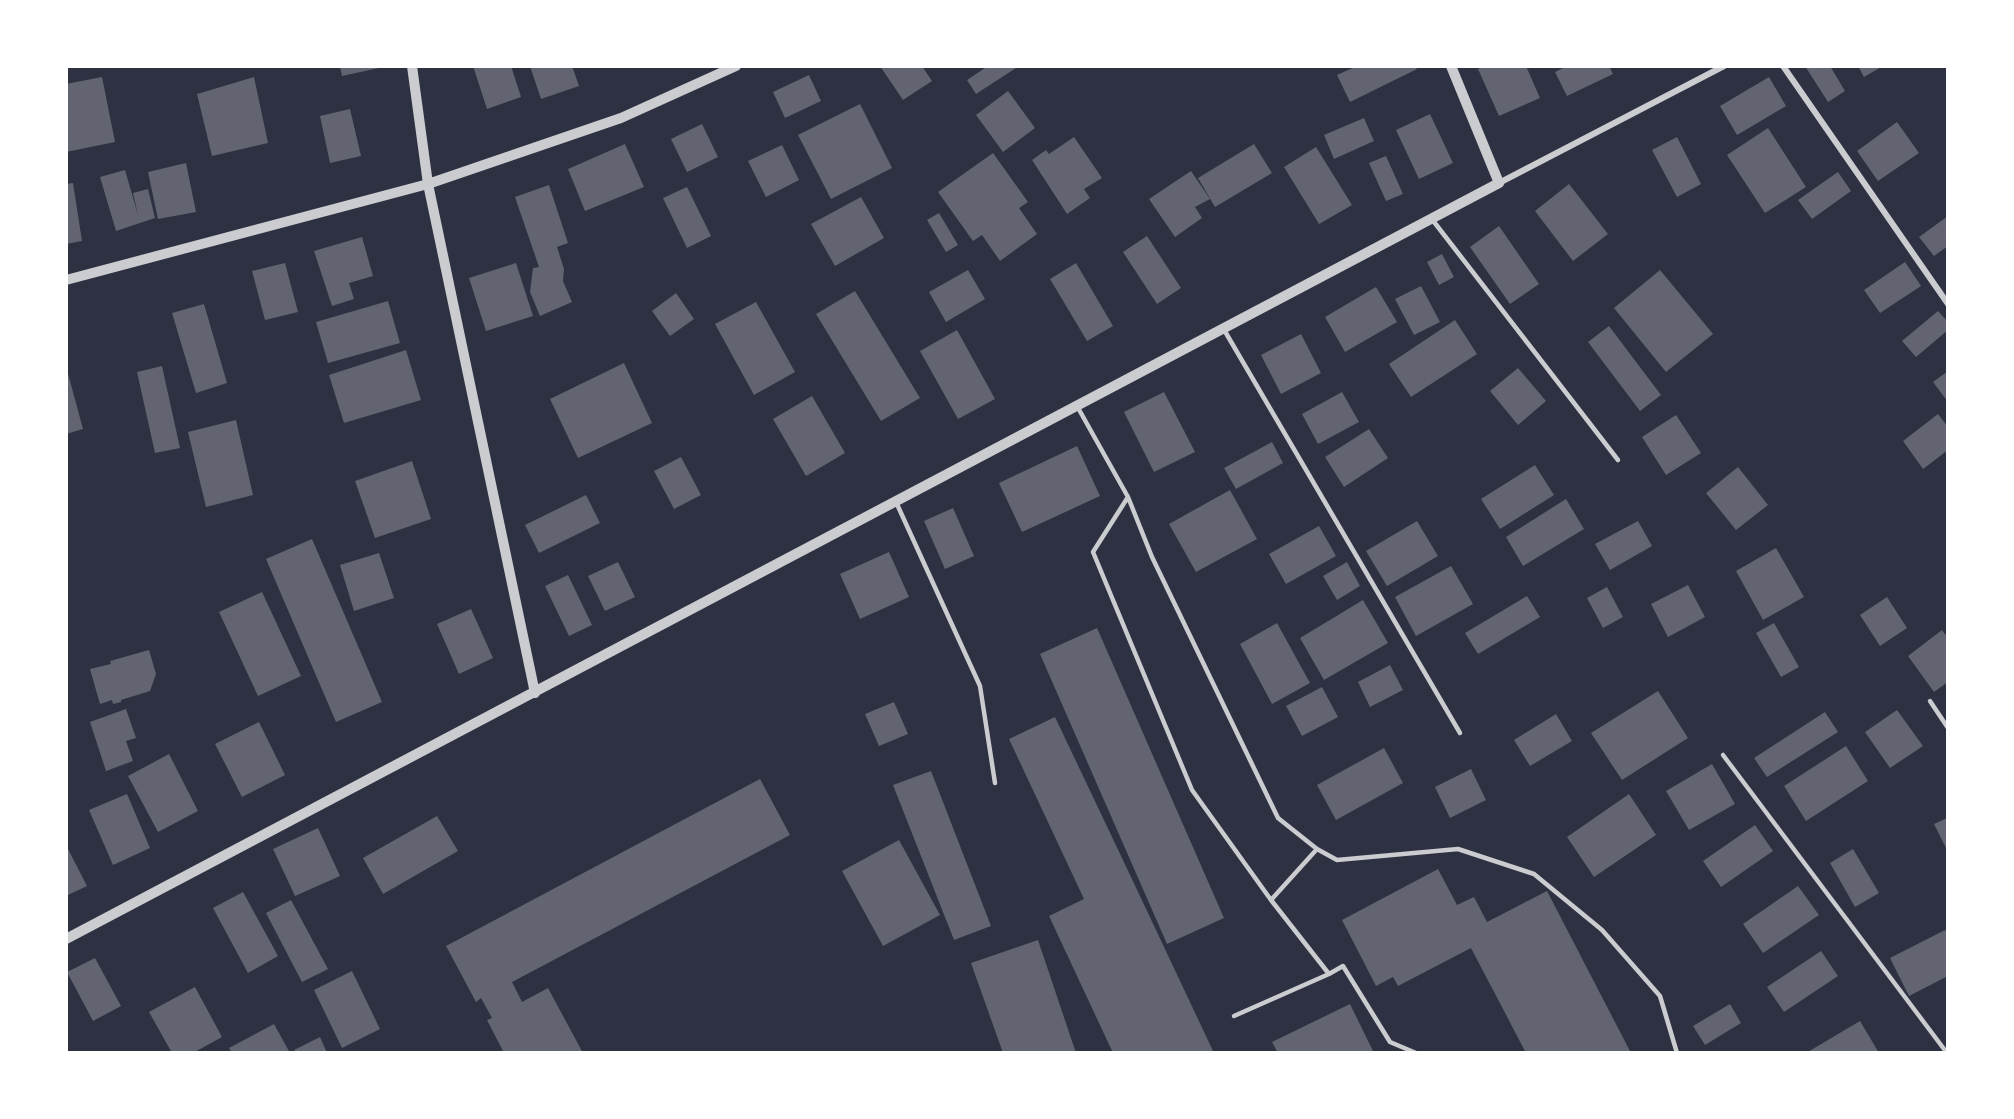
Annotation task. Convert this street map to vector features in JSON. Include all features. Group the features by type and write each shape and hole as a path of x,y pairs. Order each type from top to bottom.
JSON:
{"street":[{"path":"412,66 428,184 535,693"},
{"path":"66,280 428,184 621,117 736,66"},
{"path":"1451,66 1499,183"},
{"path":"66,939 1431,218 1724,66"},
{"path":"1783,66 1948,304"}],"lane":[{"path":"1431,218 1618,460"},
{"path":"1223,328 1460,733"},
{"path":"1077,406 1128,497 1152,557 1278,818 1317,849 1337,860 1458,849 1534,874 1602,930 1660,996 1677,1053"},
{"path":"1128,497 1093,552 1192,790 1271,900 1329,974"},
{"path":"896,502 980,687 995,783"},
{"path":"1930,700 1948,728"},
{"path":"1723,755 1947,1053"},
{"path":"1271,900 1317,849"},
{"path":"1234,1016 1343,966 1390,1042 1416,1053"}],"building":[{"path":"340,66 378,66 379,68 342,76"},
{"path":"473,66 511,66 521,97 487,109"},
{"path":"530,66 572,66 579,86 541,99"},
{"path":"880,66 922,66 932,81 903,100"},
{"path":"988,66 1019,66 976,94 967,80"},
{"path":"1357,66 1415,66 1417,69 1350,102 1337,75"},
{"path":"1486,66 1526,66 1540,98 1499,116 1478,69"},
{"path":"1567,66 1609,66 1613,74 1567,96 1555,72"},
{"path":"1805,66 1830,66 1845,91 1828,102"},
{"path":"1858,66 1883,66 1864,77"},
{"path":"809,75 821,101 785,118 773,92"},
{"path":"102,77 115,142 66,152 66,84"},
{"path":"254,77 268,143 212,156 197,94"},
{"path":"1769,77 1786,106 1737,135 1720,106"},
{"path":"1008,91 1035,128 1003,152 976,115"},
{"path":"860,104 892,168 831,199 798,135"},
{"path":"350,109 361,156 330,163 320,116"},
{"path":"1430,114 1453,163 1419,179 1396,130"},
{"path":"1364,118 1374,141 1334,159 1324,135"},
{"path":"1897,122 1919,153 1878,181 1857,151"},
{"path":"702,124 718,157 687,172 671,139"},
{"path":"1768,128 1806,187 1765,213 1727,155"},
{"path":"1074,137 1102,178 1084,189 1090,198 1067,214 1032,160 1046,150 1049,154"},
{"path":"1677,137 1701,184 1677,197 1652,150"},
{"path":"625,144 644,187 585,211 568,169"},
{"path":"1254,144 1272,173 1215,207 1198,178"},
{"path":"782,145 799,180 766,197 748,161"},
{"path":"1316,147 1352,205 1319,224 1284,167"},
{"path":"993,153 1028,202 1019,208 1037,234 1000,261 982,235 973,241 938,192"},
{"path":"1386,156 1403,194 1386,201 1369,163"},
{"path":"186,163 196,212 158,219 148,172"},
{"path":"125,170 138,215 133,193 148,189 155,218 116,231 100,177"},
{"path":"1191,171 1210,199 1195,207 1202,218 1175,237 1149,199"},
{"path":"1838,172 1851,191 1812,219 1798,200"},
{"path":"73,183 82,241 66,244 66,184"},
{"path":"1569,184 1608,234 1573,261 1535,211"},
{"path":"549,185 568,243 557,247 564,269 563,281 572,302 540,316 530,292 533,268 539,267 515,197"},
{"path":"687,187 711,236 687,248 663,198"},
{"path":"861,197 884,238 835,266 811,224"},
{"path":"939,213 958,245 946,252 927,220"},
{"path":"1948,216 1948,246 1934,256 1919,237"},
{"path":"1499,226 1539,284 1510,304 1470,247"},
{"path":"1147,236 1181,288 1157,304 1123,252"},
{"path":"362,237 373,276 349,283 354,299 332,306 314,251"},
{"path":"1442,254 1454,277 1439,285 1427,262"},
{"path":"1905,262 1921,286 1880,313 1864,290"},
{"path":"285,263 298,312 265,320 252,271"},
{"path":"516,263 533,316 486,331 469,278"},
{"path":"1076,263 1113,326 1087,341 1050,279"},
{"path":"968,270 985,299 946,322 929,292"},
{"path":"1660,270 1713,334 1666,372 1614,308"},
{"path":"1421,286 1440,322 1414,335 1395,299"},
{"path":"1376,287 1397,322 1345,352 1325,317"},
{"path":"855,291 920,398 881,421 816,314"},
{"path":"676,293 694,319 670,336 652,311"},
{"path":"388,301 400,343 328,363 316,322"},
{"path":"756,302 795,372 754,395 715,324"},
{"path":"204,304 227,383 196,393 172,313"},
{"path":"1938,311 1948,322 1948,330 1916,357 1902,341"},
{"path":"1455,320 1477,354 1411,397 1389,364"},
{"path":"1609,326 1661,395 1640,411 1588,342"},
{"path":"957,330 995,399 958,419 920,351"},
{"path":"1301,334 1321,373 1281,394 1261,355"},
{"path":"406,350 421,400 344,423 329,375"},
{"path":"624,363 652,423 578,458 550,399"},
{"path":"66,366 83,429 66,434"},
{"path":"162,366 180,448 155,453 137,372"},
{"path":"1518,368 1546,401 1518,425 1490,391"},
{"path":"1948,371 1948,402 1933,382"},
{"path":"1164,392 1195,452 1154,472 1124,412"},
{"path":"1342,392 1359,422 1318,444 1302,414"},
{"path":"812,396 845,453 806,476 773,419"},
{"path":"1938,414 1948,427 1948,450 1923,469 1903,441"},
{"path":"1676,415 1701,453 1666,475 1642,437"},
{"path":"236,420 253,495 206,507 188,432"},
{"path":"1369,429 1388,458 1344,487 1325,457"},
{"path":"1272,442 1283,463 1236,489 1224,468"},
{"path":"1077,446 1100,496 1022,532 999,483"},
{"path":"681,457 701,495 674,509 654,471"},
{"path":"412,461 431,519 375,538 355,481"},
{"path":"1535,465 1554,495 1500,529 1481,499"},
{"path":"1738,467 1768,505 1736,530 1706,493"},
{"path":"1230,490 1257,539 1196,572 1169,524"},
{"path":"586,495 600,523 539,553 525,525"},
{"path":"1566,499 1584,529 1523,566 1506,537"},
{"path":"953,508 974,556 945,569 924,521"},
{"path":"1417,521 1438,556 1387,586 1366,551"},
{"path":"1638,521 1652,546 1610,570 1595,544"},
{"path":"1319,526 1336,556 1286,584 1269,554"},
{"path":"312,539 382,702 336,722 266,559"},
{"path":"1776,548 1804,597 1763,620 1736,571"},
{"path":"889,552 909,597 860,619 840,574"},
{"path":"379,553 394,598 354,611 340,565"},
{"path":"618,562 635,597 605,611 588,576"},
{"path":"1347,562 1360,586 1337,600 1323,576"},
{"path":"1451,566 1473,604 1416,636 1395,597"},
{"path":"568,575 592,625 569,636 545,586"},
{"path":"1688,585 1705,617 1668,637 1651,604"},
{"path":"1607,587 1623,617 1603,628 1587,598"},
{"path":"262,592 301,676 258,696 219,612"},
{"path":"1527,596 1540,617 1478,654 1465,633"},
{"path":"1887,597 1907,628 1880,646 1860,615"},
{"path":"1363,600 1388,643 1324,680 1300,638"},
{"path":"471,609 493,658 459,674 437,624"},
{"path":"1277,623 1310,683 1272,704 1240,644"},
{"path":"1774,623 1799,667 1781,677 1756,633"},
{"path":"1097,628 1224,918 1167,944 1040,654"},
{"path":"1942,630 1948,638 1948,682 1934,692 1908,656"},
{"path":"149,650 156,674 150,691 121,700 121,702 113,704 112,700 100,704 90,669"},
{"path":"1390,665 1403,690 1370,707 1358,682"},
{"path":"1322,687 1338,717 1302,736 1286,706"},
{"path":"1658,691 1688,738 1622,780 1591,733"},
{"path":"894,702 908,734 879,746 865,714"},
{"path":"126,709 136,738 126,741 133,761 106,771 90,722"},
{"path":"1897,710 1923,746 1890,768 1865,732"},
{"path":"1825,712 1838,732 1767,777 1754,758"},
{"path":"1556,714 1572,741 1530,766 1514,740"},
{"path":"1055,717 1214,1053 1113,1053 1049,916 1084,899 1009,739"},
{"path":"259,722 285,775 242,797 215,744"},
{"path":"1846,746 1868,781 1806,821 1784,786"},
{"path":"1384,748 1403,783 1336,820 1317,785"},
{"path":"169,754 198,811 158,832 128,776"},
{"path":"1712,764 1735,804 1689,830 1666,791"},
{"path":"1471,769 1486,800 1450,818 1435,787"},
{"path":"931,771 991,926 954,940 893,785"},
{"path":"760,779 790,835 512,982 522,1002 548,988 583,1053 504,1053 487,1020 492,1018 481,998 476,1002 446,946"},
{"path":"127,794 150,848 113,865 89,810"},
{"path":"1629,794 1656,835 1594,877 1567,837"},
{"path":"437,816 458,851 383,894 363,858"},
{"path":"1947,818 1948,820 1948,852 1934,824"},
{"path":"1755,825 1773,851 1721,887 1703,861"},
{"path":"318,828 340,876 295,896 273,849"},
{"path":"899,840 940,915 883,946 842,871"},
{"path":"66,845 87,886 66,896"},
{"path":"1853,849 1879,893 1855,907 1830,863"},
{"path":"1438,869 1457,905 1474,897 1487,922 1547,891 1631,1053 1526,1053 1471,948 1398,986 1393,977 1376,986 1342,920"},
{"path":"1798,886 1819,915 1763,953 1743,924"},
{"path":"243,892 278,956 248,973 213,908"},
{"path":"291,900 328,969 302,982 266,913"},
{"path":"1945,930 1948,936 1948,976 1909,996 1890,958"},
{"path":"1038,940 1076,1053 1003,1053 971,963"},
{"path":"1821,951 1838,976 1784,1012 1767,987"},
{"path":"95,958 121,1006 93,1021 67,972"},
{"path":"352,971 380,1029 342,1048 314,990"},
{"path":"195,987 222,1037 193,1053 172,1053 149,1012"},
{"path":"1350,1004 1374,1053 1278,1053 1272,1042"},
{"path":"1730,1004 1741,1023 1705,1045 1693,1026"},
{"path":"1860,1021 1879,1053 1806,1053"},
{"path":"274,1024 290,1053 232,1053 229,1048"},
{"path":"320,1037 327,1053 296,1053 294,1050"}]}
